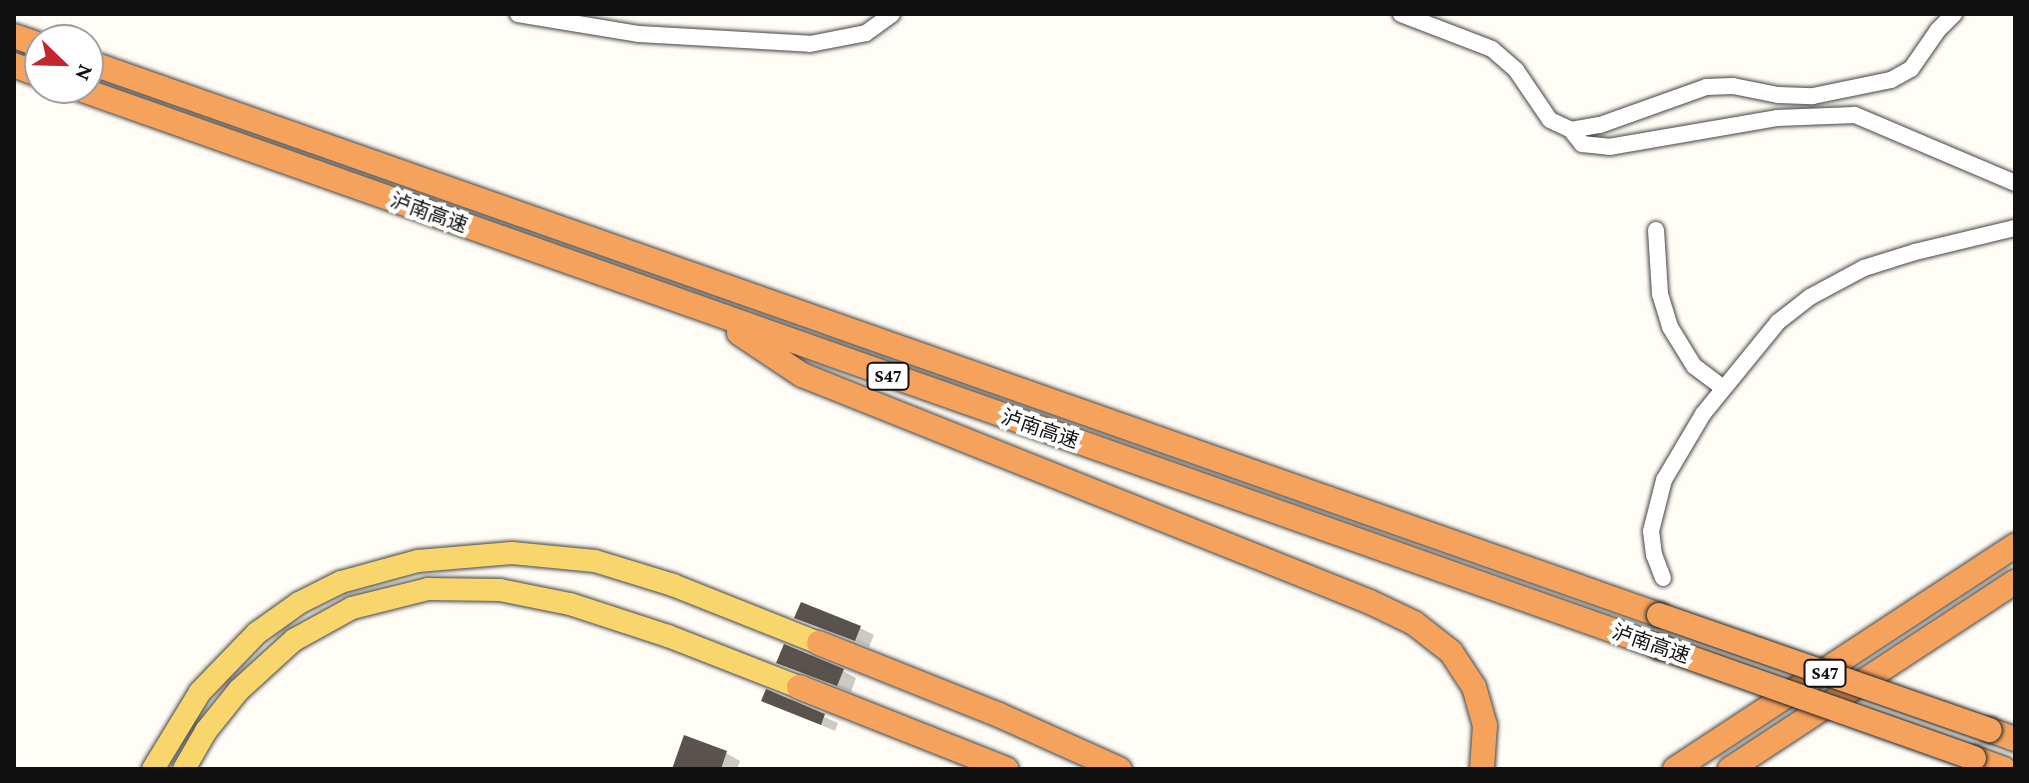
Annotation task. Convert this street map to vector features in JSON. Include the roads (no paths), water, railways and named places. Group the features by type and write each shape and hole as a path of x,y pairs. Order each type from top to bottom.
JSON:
{"highway":[{"name":"泸南高速","path":"104,68 2015,739"},
{"name":"泸南高速","path":"104,98 2004,769"},
{"path":"710,313 802,375 1370,602 1414,623 1451,652 1474,687 1485,725 1482,769"},
{"path":"1675,769 2015,546"},
{"path":"1730,769 2015,582"},
{"path":"819,643 999,715 1119,769"},
{"path":"799,687 1006,769"}],"main road":[{"path":"153,769 200,692 257,633 320,592 383,568 483,554 568,556 634,571 819,643"},
{"path":"184,769 222,709 275,655 333,617 390,595 464,587 536,596 668,636 799,687"}],"street":[{"path":"518,14 652,35 810,44 866,33 892,14"},
{"path":"1401,14 1492,49 1516,70 1550,120 1571,130 1582,144 1609,147 1777,118 1855,115 2015,183"},
{"path":"1571,130 1600,125 1706,87 1733,86 1778,95 1813,96 1891,80 1911,69 1954,14"},
{"path":"1663,578 1652,543 1655,505 1681,447 1723,388 1778,322 1810,297 1842,278 1915,252 2015,228"},
{"path":"1656,230 1660,294 1670,327 1694,366 1723,388"}]}
